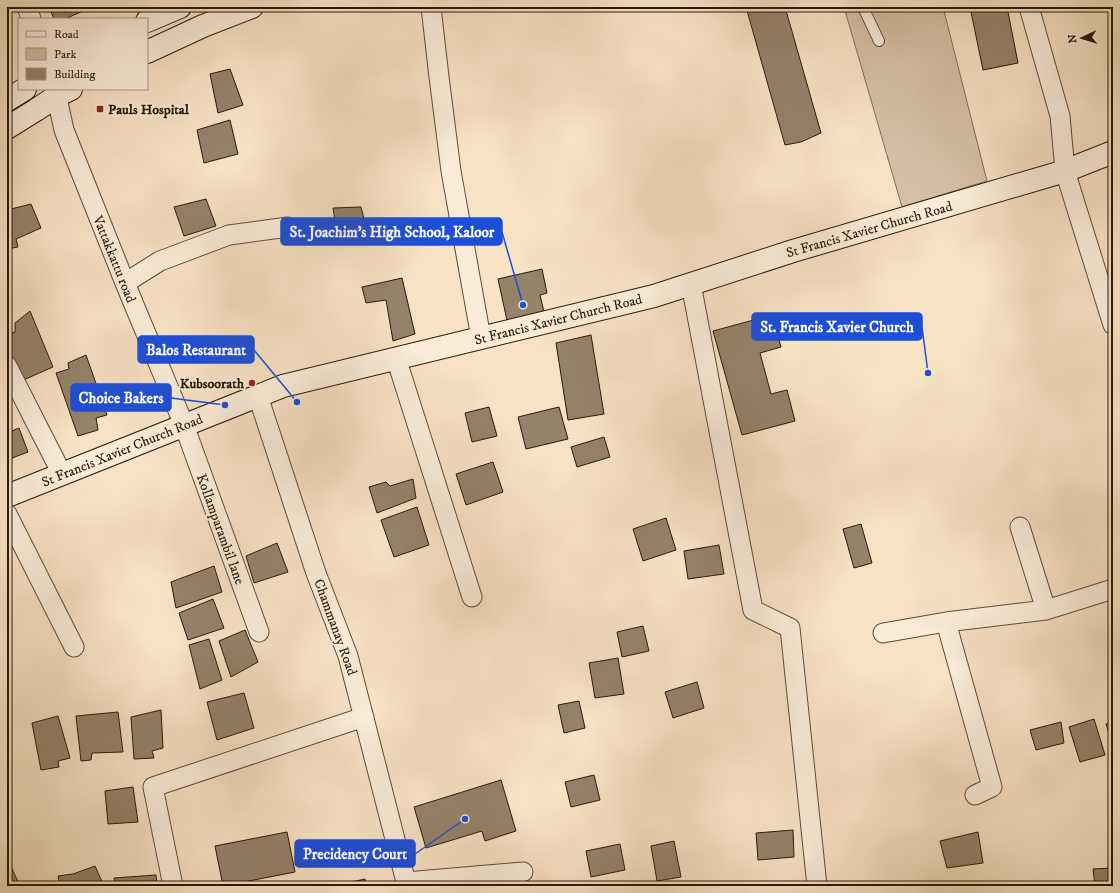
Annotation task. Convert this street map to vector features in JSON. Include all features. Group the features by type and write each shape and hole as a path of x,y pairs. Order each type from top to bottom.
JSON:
{"street":[{"path":"27,7 31,18"},
{"path":"148,21 180,7"},
{"path":"148,52 203,26 252,7"},
{"path":"431,7 451,171 481,338"},
{"path":"1029,7 1060,116 1065,171 1113,325"},
{"path":"7,100 23,90"},
{"path":"7,128 36,110 61,91"},
{"name":"Vattakkattu road","path":"61,91 64,130 124,283 184,426"},
{"name":"St Francis Xavier Church Road","path":"7,496 283,386 654,296 793,251 1065,171 1113,152"},
{"path":"124,283 160,261 230,235 288,227"},
{"path":"691,284 753,610 790,628 817,886"},
{"path":"396,358 472,597"},
{"path":"7,366 62,474"},
{"name":"Chammanay Road","path":"258,396 316,573 348,656 406,884"},
{"name":"Kollamparambil lane","path":"184,426 259,632"},
{"path":"7,514 74,647"},
{"path":"1020,527 1046,610"},
{"path":"883,633 946,622 1046,610 1113,589"},
{"path":"946,622 992,787 975,795"},
{"path":"173,886 153,787 364,717"},
{"path":"406,884 523,872"}],"lane":[{"path":"863,7 879,41"}],"green space":[{"path":"844,7 943,7 987,181 902,207"}],"building":[{"path":"49,7 92,7 67,18 54,18"},
{"path":"746,7 785,7 821,133 801,142 785,145"},
{"path":"970,7 1007,7 1018,63 983,70"},
{"path":"230,69 243,105 218,113 210,74"},
{"path":"230,120 238,154 204,163 197,130"},
{"path":"206,199 216,226 184,236 174,207"},
{"path":"31,204 41,228 16,239 18,247 7,249 7,210"},
{"path":"361,207 369,239 339,245 333,208"},
{"path":"542,269 547,293 540,295 545,316 508,325 498,279"},
{"path":"402,278 415,334 393,341 386,300 366,303 362,287"},
{"path":"30,311 53,367 21,381 7,350 7,335 15,332 15,323"},
{"path":"772,315 781,347 760,353 771,394 787,390 795,421 742,435 713,331"},
{"path":"591,335 604,414 568,420 556,343"},
{"path":"86,355 107,415 96,418 98,430 78,436 56,373 69,369 68,363"},
{"path":"489,407 497,436 472,442 465,413"},
{"path":"559,407 568,439 526,449 518,417"},
{"path":"19,428 28,452 7,460 7,433"},
{"path":"604,437 610,457 577,467 571,447"},
{"path":"493,462 503,492 466,505 456,474"},
{"path":"413,479 416,498 377,513 369,487 386,482 390,486"},
{"path":"417,507 429,545 394,557 381,520"},
{"path":"666,518 676,550 643,561 633,529"},
{"path":"861,524 872,563 854,568 843,529"},
{"path":"277,543 288,572 254,583 246,556"},
{"path":"719,545 724,574 688,579 684,551"},
{"path":"214,566 222,592 176,608 171,582"},
{"path":"213,599 224,628 188,640 179,613"},
{"path":"643,626 649,651 622,657 617,632"},
{"path":"245,630 258,662 231,677 219,641"},
{"path":"209,639 222,680 200,689 189,645"},
{"path":"618,658 624,694 595,698 589,663"},
{"path":"697,682 704,708 673,718 665,692"},
{"path":"244,693 254,728 217,740 207,702"},
{"path":"579,701 585,728 564,733 558,705"},
{"path":"161,710 163,748 152,751 154,758 134,759 131,717"},
{"path":"118,712 123,752 92,753 91,760 81,761 76,716"},
{"path":"58,716 70,758 58,761 59,767 41,770 32,723"},
{"path":"1094,719 1105,755 1080,762 1069,727"},
{"path":"1113,721 1113,745 1106,724"},
{"path":"1061,722 1064,743 1036,750 1030,730"},
{"path":"594,775 600,800 571,807 565,782"},
{"path":"501,780 516,831 485,841 482,831 426,848 414,807"},
{"path":"133,787 138,822 108,824 105,791"},
{"path":"793,830 794,857 758,860 756,833"},
{"path":"287,832 295,872 223,886 215,846"},
{"path":"978,832 983,863 947,868 940,841"},
{"path":"674,841 681,877 657,881 651,846"},
{"path":"620,844 625,870 591,877 586,851"},
{"path":"7,858 19,884 14,886 7,886"},
{"path":"95,866 104,886 60,886 58,876 73,874"},
{"path":"1113,868 1113,886 1095,886 1093,869"},
{"path":"156,875 157,886 115,886 114,878"},
{"path":"365,879 366,886 333,886"}],"place":[{"name":"Pauls Hospital","path":"100,109"},
{"name":"St. Joachim's High School, Kaloor","path":"523,305"},
{"name":"St. Francis Xavier Church","path":"928,373"},
{"name":"Kubsoorath","path":"252,383"},
{"name":"Balos Restaurant","path":"297,402"},
{"name":"Choice Bakers","path":"225,405"},
{"name":"Precidency Court","path":"465,819"}]}
